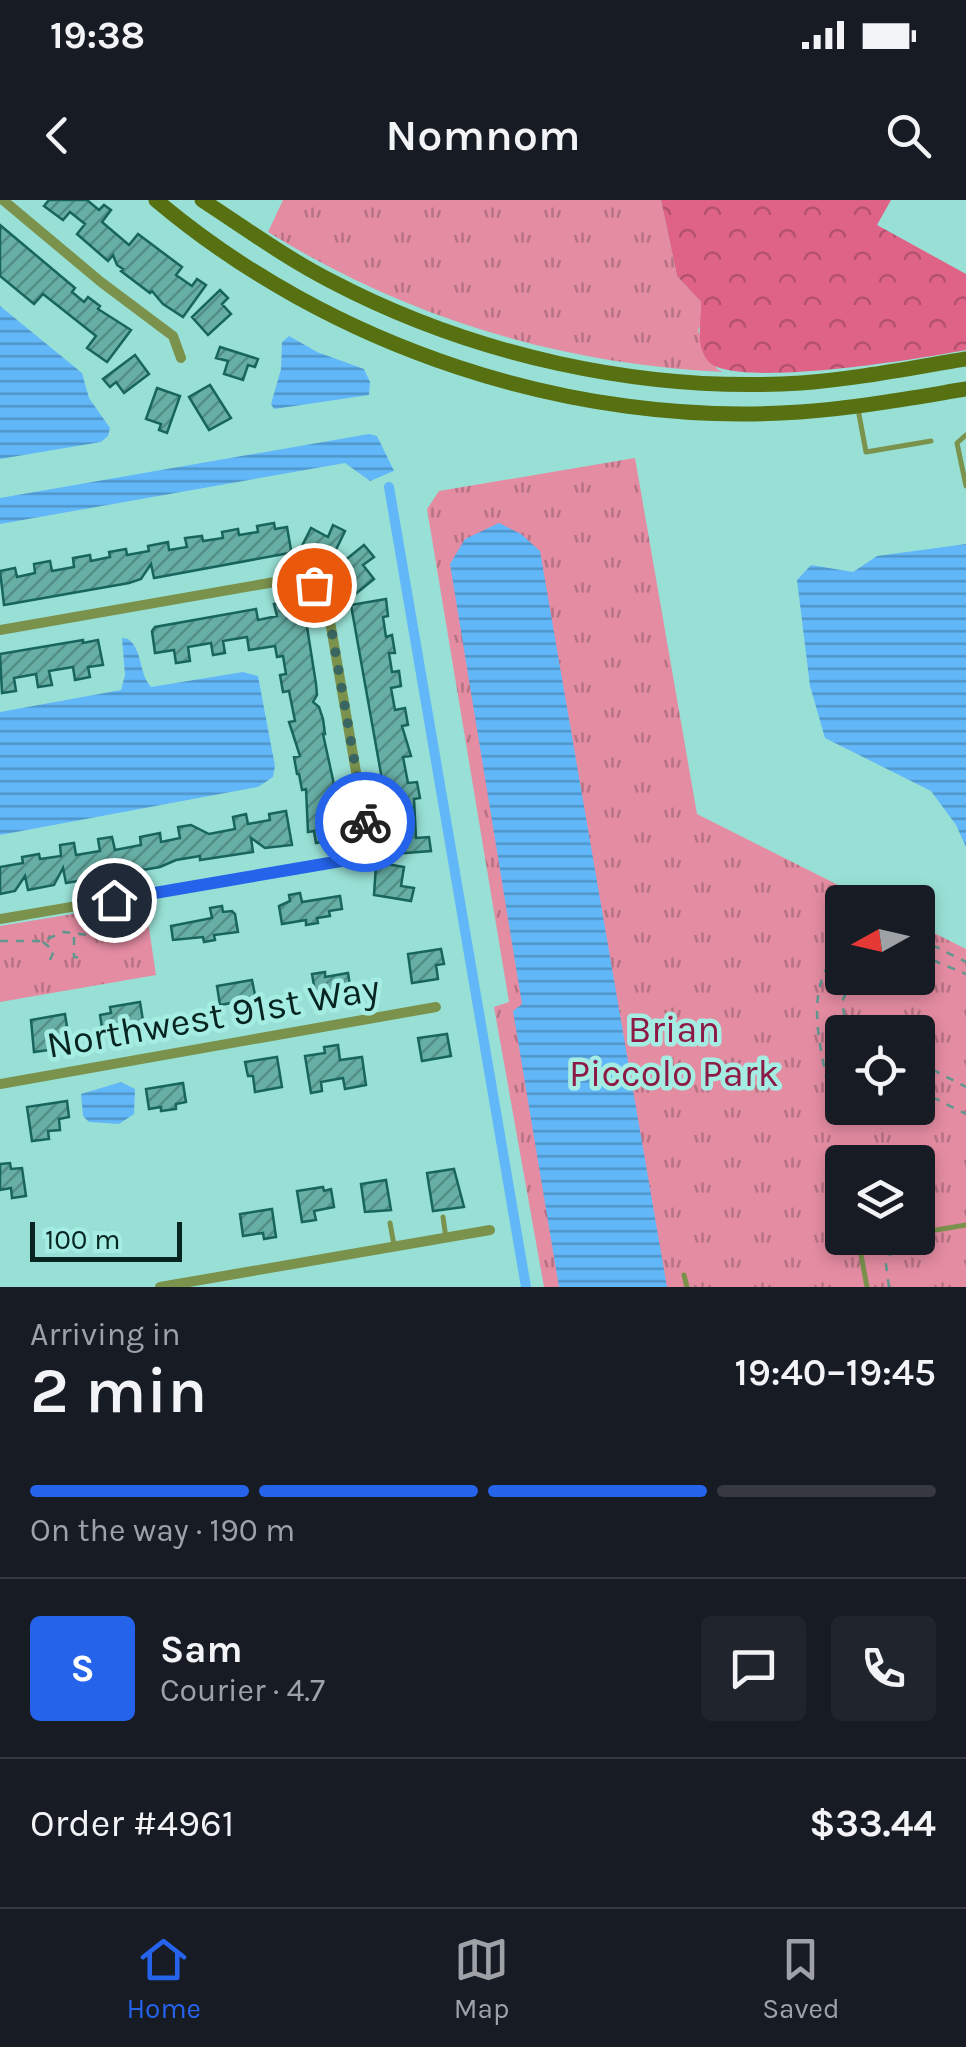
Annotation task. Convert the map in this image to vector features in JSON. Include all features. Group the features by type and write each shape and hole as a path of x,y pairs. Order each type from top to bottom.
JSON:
{"main road":[{"path":"156,200 269,280 317,308 389,342 536,389 657,409 750,413 858,406 966,389"},
{"path":"202,200 292,260 350,291 400,314 539,358 658,379 751,384 801,383 966,359"}],"street":[{"path":"3,200 172,336 181,358"},
{"path":"0,630 292,579 314,585 327,604 365,824 360,847 341,861 0,920"},
{"name":"Northwest 91st Way","path":"0,1084 436,1006"},
{"path":"160,1287 490,1230"}],"lane":[{"path":"858,406 866,452 931,441"},
{"path":"966,435 957,443 966,486"},
{"path":"443,1217 446,1238"},
{"path":"390,1223 394,1247"},
{"path":"935,1230 966,1225"},
{"path":"860,1255 866,1287"},
{"path":"684,1275 687,1287"}],"path":[{"path":"0,941 42,941 60,933 87,934 134,910 146,908"},
{"path":"110,923 117,933"},
{"path":"74,934 74,956 81,958"},
{"path":"42,941 54,950 48,962"},
{"path":"935,946 966,962"},
{"path":"935,961 966,974"},
{"path":"825,974 816,1011 825,1067"},
{"path":"935,1070 966,1086"},
{"path":"935,1099 964,1115"},
{"path":"889,1255 886,1264 890,1287"}],"green space":[{"path":"283,200 661,200 677,276 701,302 698,331 717,369 723,372 603,359 544,347 430,312 375,289 268,232"},
{"path":"661,200 891,200 877,225 966,274 966,350 831,369 753,373 724,369 708,361 704,354 700,340 701,302 677,276"},
{"name":"Brian Piccolo Park","path":"635,458 697,814 838,885 825,885 825,995 935,995 935,934 966,949 966,1287 544,1287 494,1007 509,1002 427,509 439,491"},
{"path":"145,902 156,975 0,1002 0,926"}],"water":[{"path":"0,306 82,373 89,398 110,428 101,442 0,459"},
{"path":"289,336 317,352 364,369 370,382 369,395 274,409 271,404 281,369 282,342"},
{"path":"369,434 377,436 394,471 370,481 345,463 0,524 0,498"},
{"path":"499,523 521,534 540,551 667,1287 559,1287 513,1011 522,1004 450,564 465,539"},
{"path":"966,544 966,847 956,825 931,791 825,738 810,686 797,580 811,565 853,572 877,556"},
{"path":"122,638 136,649 151,687 243,672 258,676 275,766 273,777 258,787 0,835 0,712 121,690 125,675"},
{"path":"121,1082 135,1089 134,1114 119,1124 89,1122 83,1116 81,1094"}],"building":[{"path":"49,200 87,200 99,210 104,205 111,210 102,222 129,245 138,234 182,267 176,275 192,286 197,279 206,285 183,317 121,271 113,255 108,261 77,234 85,224 70,212 63,220 44,206"},
{"path":"0,225 75,288 72,292 84,302 88,297 100,306 98,309 131,330 107,362 87,348 96,336 43,294 34,304 0,276"},
{"path":"220,290 228,298 222,304 231,314 208,335 192,317"},
{"path":"220,347 258,359 255,367 248,365 243,380 224,374 228,361 216,358"},
{"path":"135,355 149,374 124,393 116,382 110,387 103,379"},
{"path":"210,385 231,418 209,430 189,397"},
{"path":"157,388 180,396 167,433 159,430 161,424 146,419"},
{"path":"274,523 275,529 287,527 289,553 154,578 151,564 141,579 129,583 4,605 0,571 15,568 17,577 35,573 34,564 50,561 52,571 74,567 73,558 90,555 91,561 126,549 127,555 168,542 169,550 187,547 185,538 223,538 222,532 258,532 257,526"},
{"path":"333,525 345,531 329,564 303,552 301,548 311,528 328,537"},
{"path":"364,545 374,557 363,565 374,579 353,596 333,570"},
{"path":"386,599 386,637 392,635 395,653 389,653 392,672 399,671 401,686 391,688 395,710 405,708 408,725 402,726 411,756 403,757 408,783 417,782 420,798 414,799 416,838 429,837 431,851 393,854 390,825 396,818 389,813 386,802 351,605"},
{"path":"298,600 305,614 316,684 313,702 323,719 335,789 331,790 341,824 339,839 316,843 314,831 308,832 306,789 302,790 294,757 300,756 289,722 295,721 289,691 283,692 280,675 286,674 283,656 277,657 275,646 249,650 247,637 223,641 225,653 213,655 211,643 188,647 190,661 176,663 174,650 155,653 152,631 155,627 256,609 258,620 277,616 274,604"},
{"path":"98,640 103,665 88,667 90,677 75,680 73,667 49,671 52,685 38,687 36,674 14,678 16,691 2,693 0,654"},
{"path":"286,811 292,845 265,848 251,838 253,852 200,860 200,856 66,883 63,868 54,885 28,890 25,876 15,891 0,894 0,867 23,863 22,857 61,856 60,845 74,843 76,855 100,851 98,839 112,837 115,850 141,845 140,837 160,833 161,842 180,838 178,827 191,825 209,834 235,829 233,817 246,814 248,824 270,820 269,814"},
{"path":"376,865 404,867 401,886 414,888 411,901 374,895"},
{"path":"300,893 302,902 340,896 342,909 317,918 318,923 306,925 306,920 282,924 279,906 290,901 289,895"},
{"path":"222,906 223,912 235,914 238,932 214,935 215,940 204,942 203,937 173,940 171,926 212,918 210,908"},
{"path":"441,949 444,964 436,965 438,979 412,983 408,954"},
{"path":"325,972 325,977 348,973 352,998 317,1003 312,974"},
{"path":"252,980 258,1010 244,1012 242,1001 220,1005 217,986"},
{"path":"140,1002 144,1027 103,1034 100,1015 111,1013 110,1007"},
{"path":"65,1014 69,1040 48,1044 49,1050 34,1052 31,1020"},
{"path":"447,1034 451,1056 422,1061 418,1038"},
{"path":"338,1045 340,1060 362,1057 366,1085 345,1089 343,1078 321,1082 322,1091 311,1093 305,1056 325,1053 324,1047"},
{"path":"277,1057 282,1087 255,1092 253,1076 248,1076 245,1062"},
{"path":"183,1083 186,1102 176,1104 176,1109 149,1109 146,1089"},
{"path":"67,1101 69,1117 59,1119 60,1130 48,1131 49,1139 32,1141 27,1107"},
{"path":"10,1163 11,1169 22,1168 26,1196 12,1198 11,1188 0,1190 0,1164"},
{"path":"454,1169 464,1207 433,1211 427,1173"},
{"path":"386,1180 391,1210 365,1212 361,1184"},
{"path":"323,1187 324,1191 331,1189 334,1207 314,1211 316,1220 302,1222 297,1191"},
{"path":"272,1209 276,1237 264,1239 263,1233 243,1236 240,1214"}],"waterway":[{"path":"389,487 526,1287"}],"way so far":[{"path":"314,585 327,604 365,822"}],"route":[{"path":"114,900 341,861 360,847 365,822"}]}
